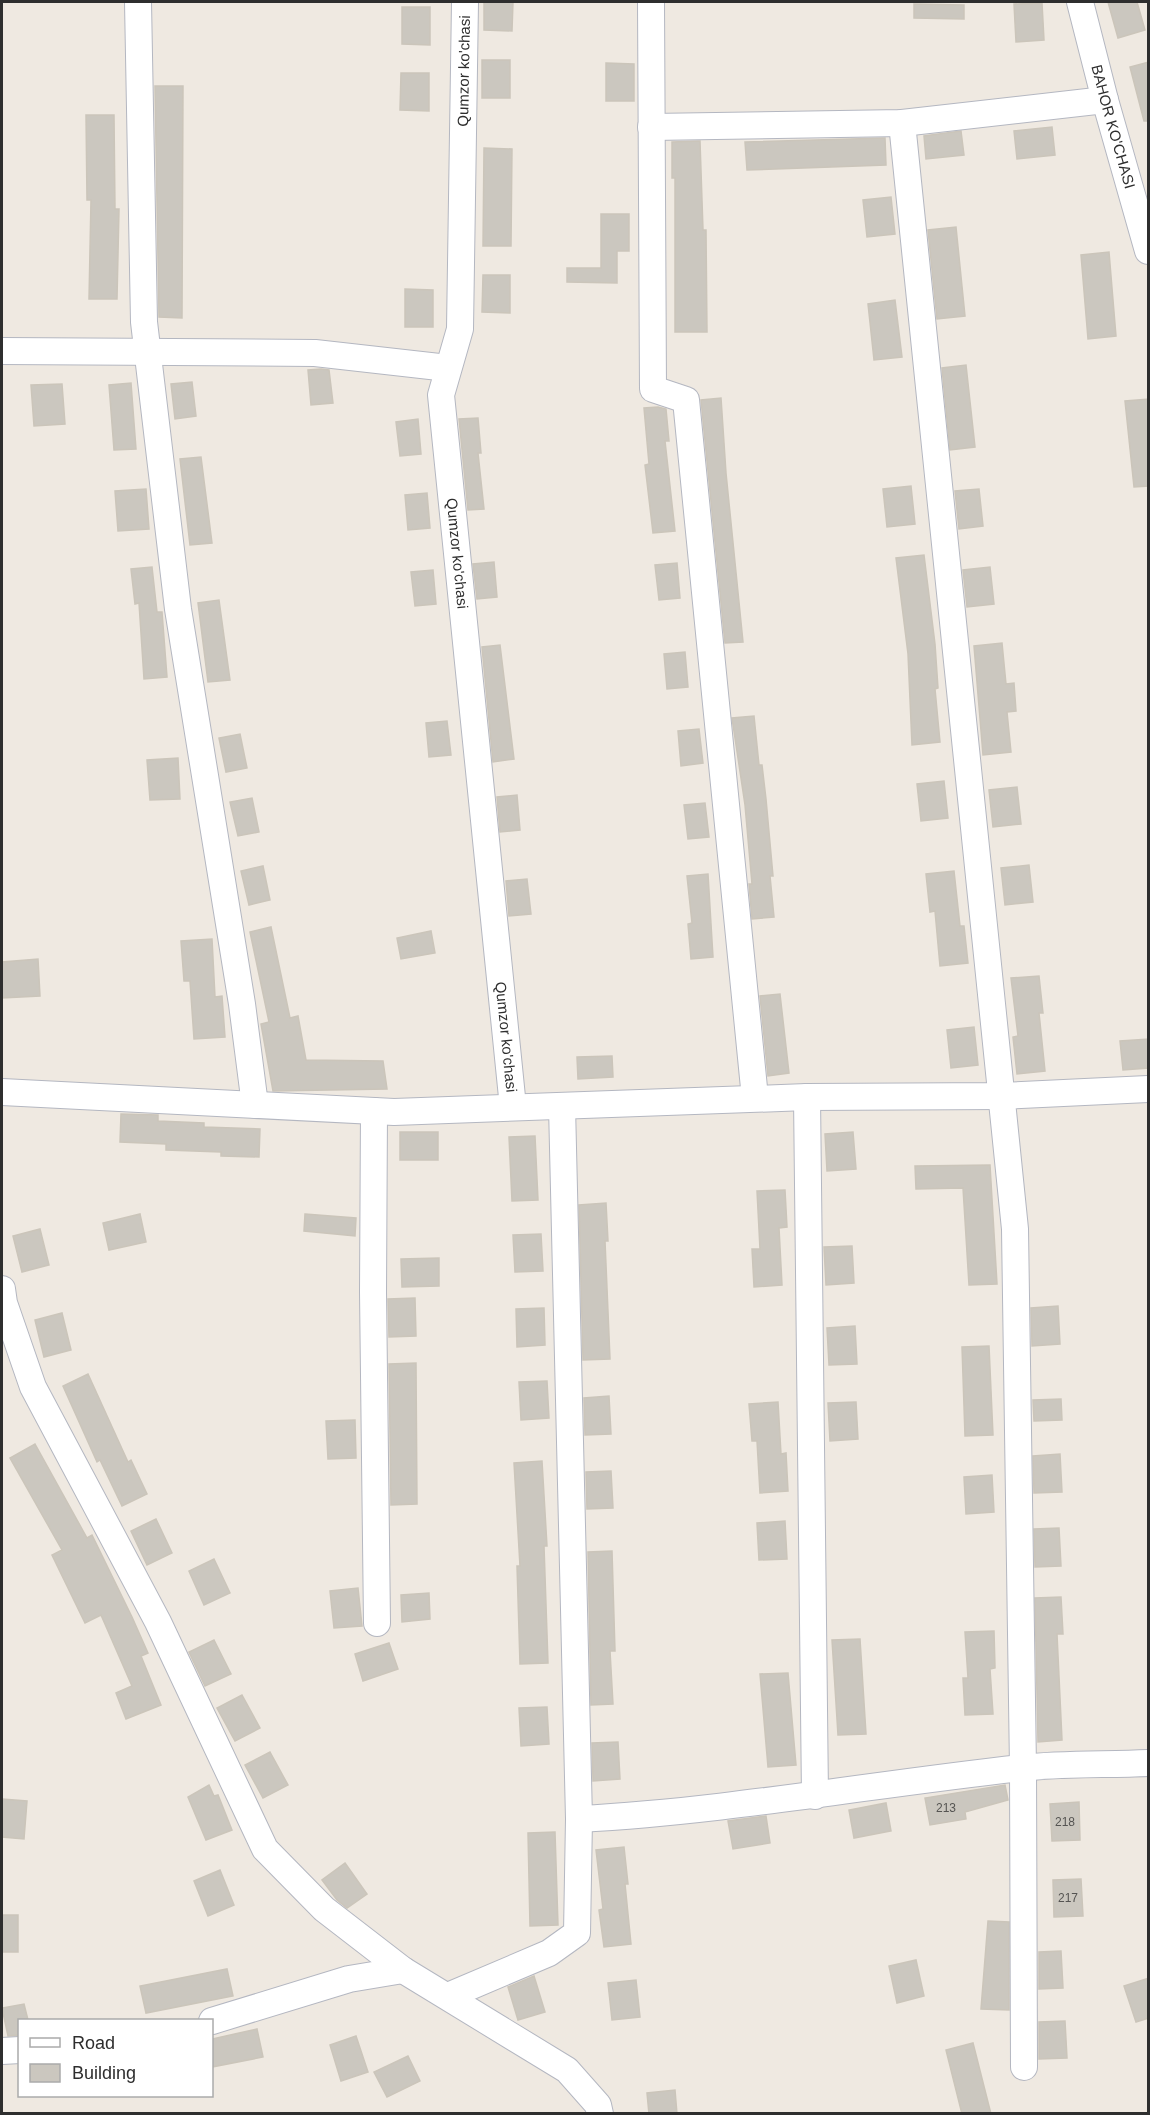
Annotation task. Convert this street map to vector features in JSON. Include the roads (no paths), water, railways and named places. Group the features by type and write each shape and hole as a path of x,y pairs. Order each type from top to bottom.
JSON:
{"street":[{"path":"138,2 144,322 178,609 242,1004 255,1105"},
{"name":"Qumzor ko'chasi","path":"465,2 460,329 441,394 513,1107"},
{"path":"651,2 653,389 686,400 755,1098"},
{"name":"BAHOR KO'CHASI","path":"1080,2 1105,100 1149,251"},
{"path":"651,127 902,123 1105,100"},
{"path":"902,123 1015,1229 1023,1768 1024,2067"},
{"path":"2,351 315,353 448,368"},
{"path":"2,1092 374,1111 755,1098 1002,1096 1149,1089"},
{"path":"807,1097 815,1796"},
{"path":"448,1996 549,1953 577,1933 579,1819 561,1106"},
{"path":"374,1111 373,1292 377,1623"},
{"path":"2,1289 4,1303 33,1387 159,1622 265,1849 324,1909 403,1970 567,2070 598,2105 600,2114"},
{"path":"579,1819 630,1816 815,1796 1023,1768 1149,1763"},
{"path":"213,2021 349,1979 403,1970"},
{"path":"2,2051 18,2050"}]}
